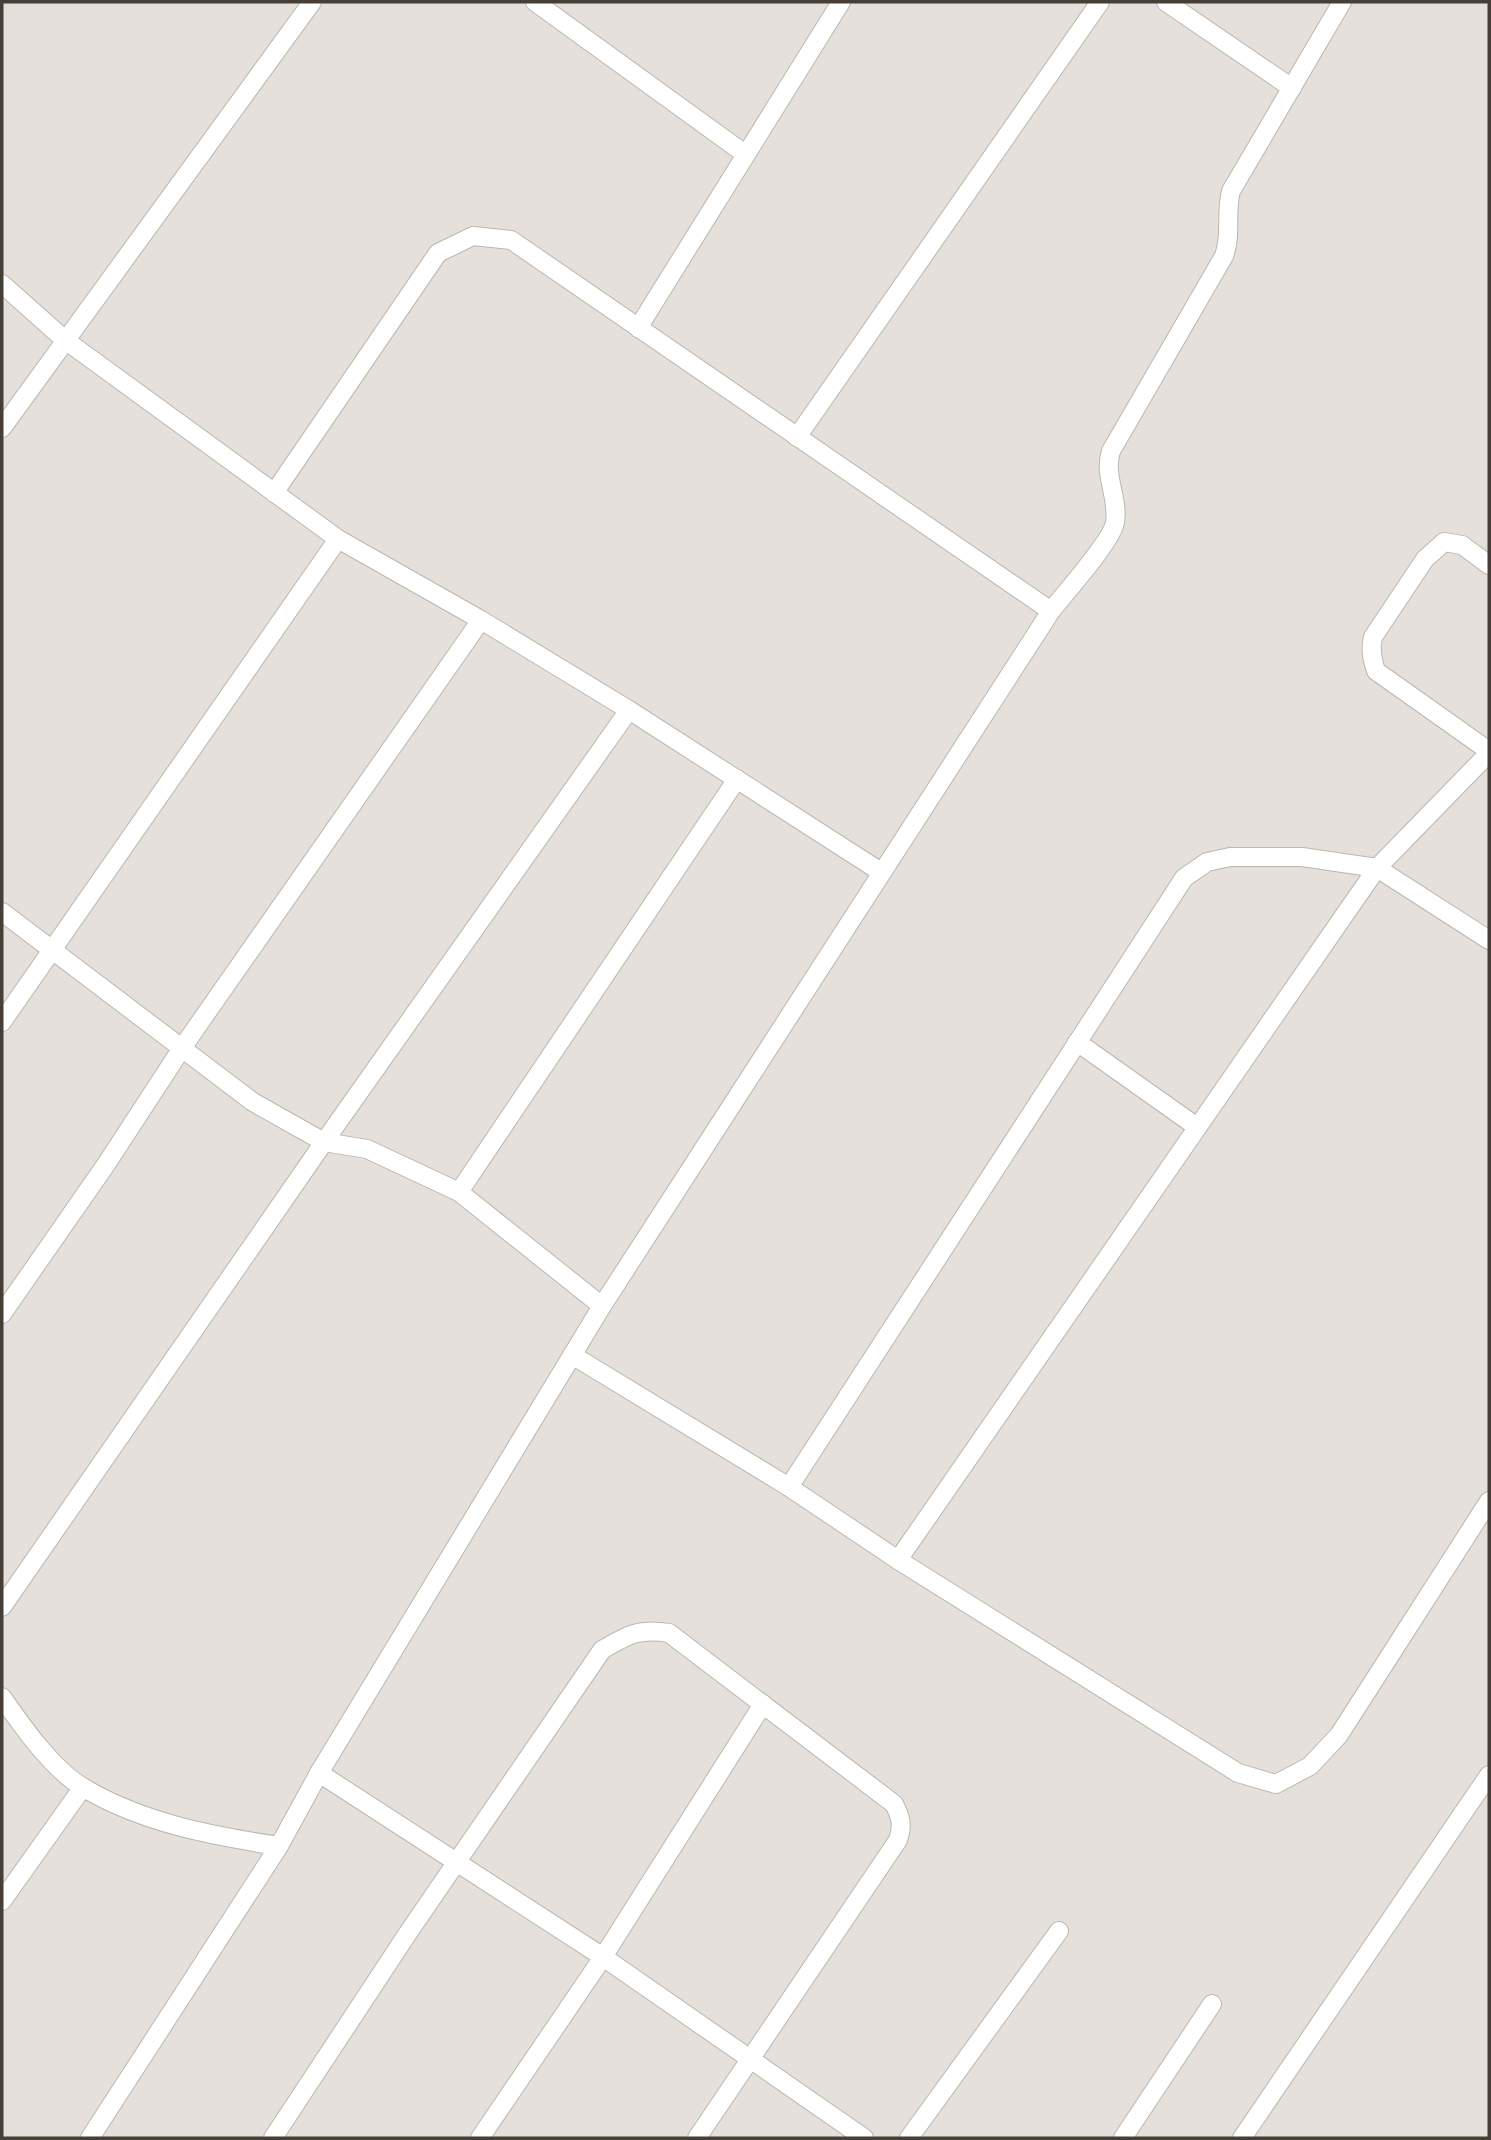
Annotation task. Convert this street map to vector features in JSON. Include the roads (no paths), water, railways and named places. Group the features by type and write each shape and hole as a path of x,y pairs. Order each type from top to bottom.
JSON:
{"lane":[{"path":"2,428 313,2"},
{"path":"535,2 745,154"},
{"path":"638,328 841,2"},
{"path":"797,437 1100,2"},
{"path":"1166,2 1292,88"},
{"path":"90,2138 279,1846 319,1773 601,1306 1051,611 1112,532 1115,513 1108,470 1111,451 1224,256 1229,237 1228,201 1231,191 1342,2"},
{"path":"274,493 438,253 473,236 511,240 1051,611"},
{"path":"2,284 65,340 338,539 481,620 629,710 881,872"},
{"path":"2,1022 338,539"},
{"path":"898,1560 1377,868 1489,752 1376,671 1371,646 1373,637 1425,559 1444,542 1462,545 1489,565"},
{"path":"2,1314 107,1163 182,1048 481,620"},
{"path":"2,1607 324,1142 629,710"},
{"path":"459,1192 737,779"},
{"path":"789,1486 1184,878 1207,862 1230,857 1302,857 1377,868 1489,940"},
{"path":"2,912 253,1102 324,1142 367,1149 459,1192 601,1306"},
{"path":"1077,1042 1198,1127"},
{"path":"572,1355 789,1486 898,1560 1238,1773 1276,1784 1310,1766 1339,1735 1489,1501"},
{"path":"273,2138 602,1650 630,1634 649,1630 669,1633 894,1804 901,1816 902,1828 898,1840 697,2138"},
{"path":"2,1697 50,1758 83,1787 135,1811 209,1835 279,1846"},
{"path":"480,2138 603,1957 763,1704"},
{"path":"319,1773 603,1957 864,2138"},
{"path":"1242,2138 1489,1775"},
{"path":"2,1900 83,1787"},
{"path":"909,2138 1059,1931"},
{"path":"1123,2138 1212,2004"}]}
